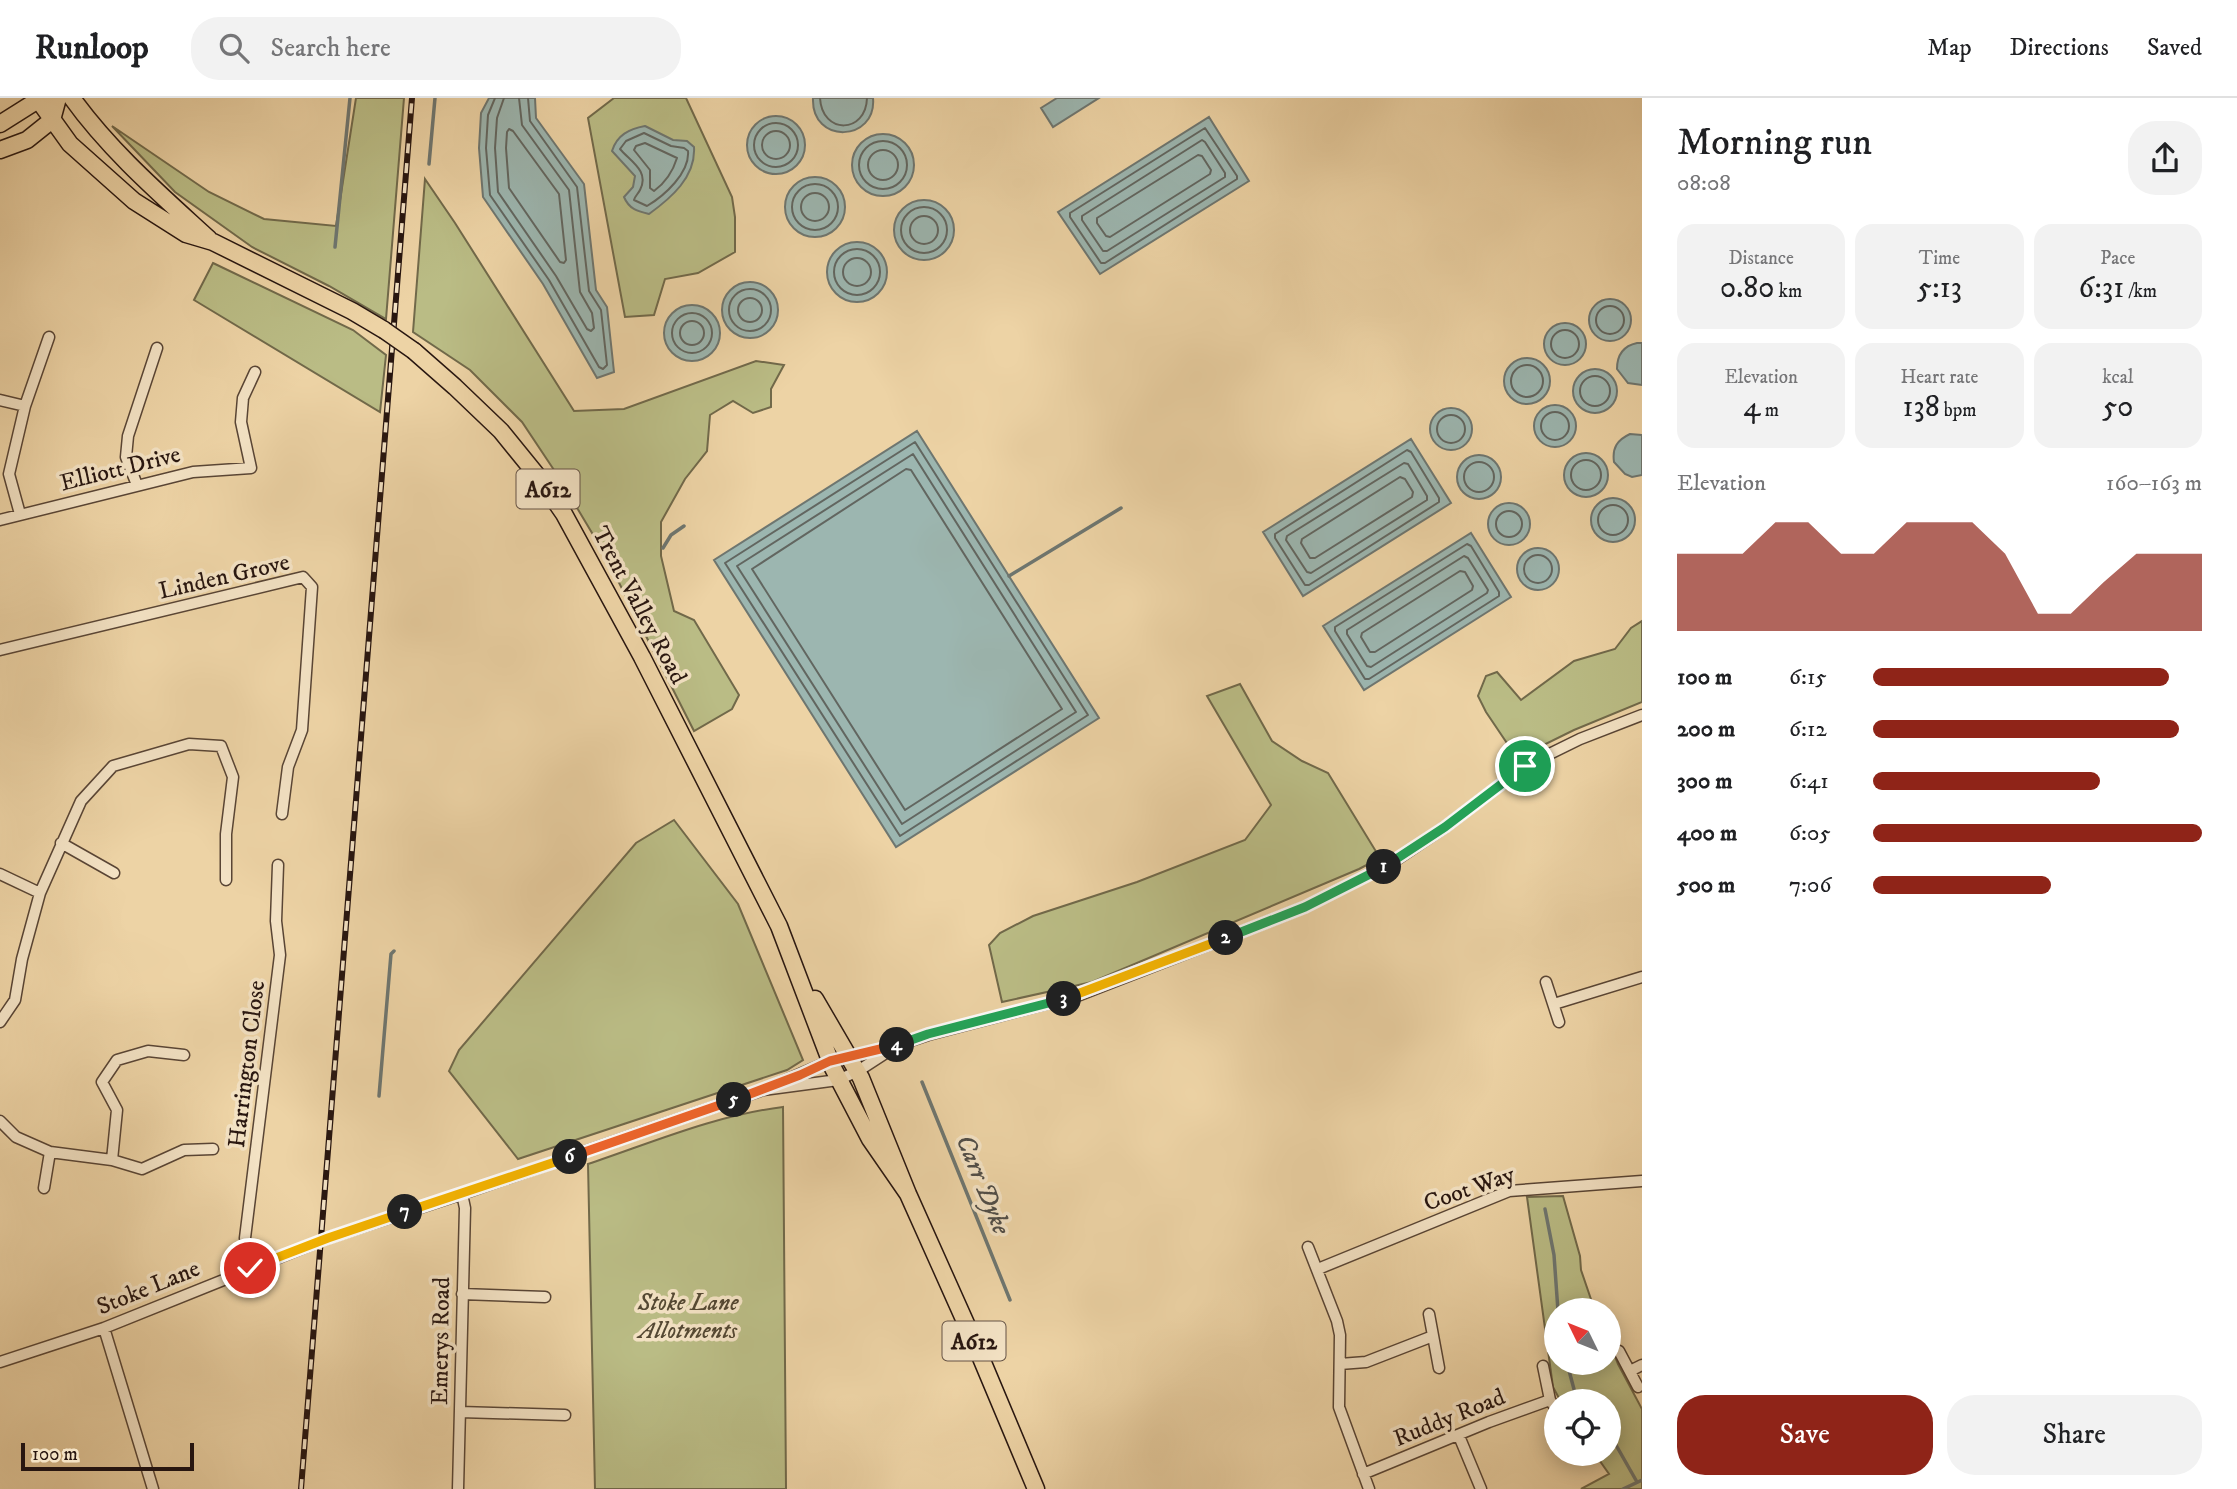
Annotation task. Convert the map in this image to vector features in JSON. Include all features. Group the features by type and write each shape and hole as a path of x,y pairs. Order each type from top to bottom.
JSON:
{"main road":[{"path":"0,124 43,98 75,102"},
{"name":"Trent Valley Road","path":"43,98 52,120 70,144 134,201 186,234 213,243 352,311 384,330 414,351 455,387 501,431 540,478 565,514 652,675 779,926 838,1080 870,1139 908,1194"},
{"path":"0,150 27,140 52,120 59,98"},
{"name":"Trent Valley Road","path":"75,102 148,183 213,243"},
{"name":"Trent Valley Road","path":"799,974 858,1071 908,1194 1036,1489"}],"street":[{"path":"20,514 9,474 25,406 49,337"},
{"path":"137,485 126,457 128,436 156,348"},
{"name":"Elliott Drive","path":"0,520 193,472 251,468 241,422 243,398 255,372"},
{"path":"0,400 25,406"},
{"name":"Linden Grove","path":"0,650 303,577 312,587 302,730 288,767 282,814"},
{"path":"763,1090 849,1055 894,1046 928,1034 1080,995 1305,907 1393,862 1445,827 1525,766 1580,739 1642,715"},
{"path":"0,1021 15,1000 22,959 40,893 61,843 82,801 113,766 189,744 221,746 233,777 226,834 226,880"},
{"path":"61,843 114,873"},
{"name":"Harrington Close","path":"250,1268 245,1238 280,954 276,920 278,865"},
{"path":"0,874 40,893"},
{"path":"1554,1004 1642,977"},
{"path":"1546,982 1559,1022"},
{"path":"763,1090 838,1080 858,1071 894,1046"},
{"path":"112,1160 117,1110 102,1082 117,1060 148,1051 184,1055"},
{"name":"Stoke Lane","path":"0,1362 104,1328 328,1238 763,1090"},
{"path":"0,1121 16,1137 50,1152 112,1160 142,1169 184,1150 213,1149"},
{"path":"44,1188 50,1152"},
{"name":"Coot Way","path":"1318,1269 1509,1191 1642,1181"},
{"name":"Emerys Road","path":"458,1489 464,1208 462,1194"},
{"path":"1308,1247 1337,1321 1340,1335 1339,1407 1369,1489"},
{"path":"462,1294 544,1297"},
{"path":"1429,1314 1439,1368"},
{"path":"104,1328 153,1489"},
{"path":"1340,1364 1366,1362 1433,1335"},
{"path":"1621,1355 1638,1387"},
{"path":"1630,1371 1642,1365"},
{"path":"1543,1366 1549,1389"},
{"name":"Ruddy Road","path":"1363,1475 1489,1422 1544,1407"},
{"path":"460,1412 565,1415"},
{"path":"1459,1436 1481,1489"}],"green space":[{"path":"356,98 404,98 386,319 252,247 175,192 112,126 209,192 264,219 336,226"},
{"path":"614,98 686,98 732,197 735,252 698,273 665,279 654,315 625,317 588,118"},
{"path":"425,179 574,411 624,409 756,361 784,365 771,389 771,407 753,413 733,401 710,415 707,451 685,479 661,522 661,556 674,611 694,620 739,695 732,709 694,731 604,553 522,422 470,370 413,332"},
{"path":"213,263 353,330 386,355 380,412 194,300"},
{"path":"1642,621 1642,702 1574,730 1517,758 1478,696 1486,676 1497,672 1521,700 1574,661 1615,649 1631,628"},
{"path":"1240,684 1272,741 1302,761 1328,773 1380,858 1092,982 1002,1002 989,945 1000,933 1033,916 1137,882 1245,840 1271,805 1207,696"},
{"path":"674,820 738,904 803,1060 787,1070 518,1159 449,1071 459,1050 636,843"},
{"name":"Stoke Lane Allotments","path":"783,1107 786,1489 595,1489 588,1164 708,1123"},
{"path":"1563,1196 1591,1298 1544,1298 1544,1321 1527,1197"},
{"path":"1621,1370 1642,1409 1642,1489 1581,1489 1609,1474 1603,1466 1621,1466 1621,1389 1553,1387 1551,1376 1620,1376"}],"water":[{"path":"489,98 535,98 536,118 584,184 596,290 607,307 614,372 597,378 543,284 483,197 479,148 481,113"},
{"path":"813,98 873,98 871,113 865,123 855,130 844,132 832,130 822,124 815,113"},
{"path":"1057,98 1099,98 1053,127 1041,108"},
{"path":"770,116 782,116 797,124 805,139 805,151 797,166 782,174 770,174 755,166 747,151 747,139 755,124"},
{"path":"1209,117 1249,181 1100,274 1058,212"},
{"path":"645,126 673,140 687,141 694,147 691,168 680,186 649,214 634,209 626,201 624,197 633,187 635,176 612,151 624,134"},
{"path":"883,134 905,143 914,165 905,187 883,196 861,187 852,165 861,143"},
{"path":"809,177 821,177 840,190 845,207 843,219 832,232 821,237 809,237 790,224 785,213 785,201 798,182"},
{"path":"918,200 930,200 949,213 954,230 952,242 941,255 930,260 918,260 899,247 894,236 894,224 907,205"},
{"path":"857,242 874,247 882,255 887,272 882,289 874,297 857,302 840,297 832,289 827,272 832,255 840,247"},
{"path":"744,282 756,282 770,290 778,304 776,321 770,330 756,338 744,338 727,326 722,316 722,304 734,287"},
{"path":"1610,299 1625,305 1631,320 1625,335 1610,341 1595,335 1589,320 1595,305"},
{"path":"692,305 707,310 715,318 720,333 715,348 707,356 692,361 677,356 669,348 664,333 669,318 677,310"},
{"path":"1565,323 1580,329 1586,344 1580,359 1565,365 1550,359 1544,344 1550,329"},
{"path":"1642,343 1642,385 1628,383 1617,369 1622,352"},
{"path":"1527,358 1543,365 1550,381 1543,397 1527,404 1511,397 1504,381 1511,365"},
{"path":"1595,369 1610,376 1617,391 1610,406 1595,413 1580,406 1573,391 1580,376"},
{"path":"1555,405 1570,411 1576,426 1570,441 1555,447 1540,441 1534,426 1540,411"},
{"path":"1451,408 1466,414 1472,429 1466,444 1451,450 1436,444 1430,429 1436,414"},
{"path":"917,431 1099,718 896,847 714,560"},
{"path":"1630,434 1642,435 1642,475 1632,477 1625,474 1614,462 1616,445"},
{"path":"1411,439 1451,503 1303,596 1263,532"},
{"path":"1586,453 1602,459 1608,475 1602,491 1586,497 1570,491 1564,475 1570,459"},
{"path":"1479,455 1495,461 1501,477 1495,493 1479,499 1463,493 1457,477 1463,461"},
{"path":"1613,498 1628,505 1635,520 1628,535 1613,542 1598,535 1591,520 1598,505"},
{"path":"1509,503 1523,510 1530,524 1523,538 1509,545 1495,538 1488,524 1495,510"},
{"path":"1471,533 1511,597 1364,690 1323,626"},
{"path":"1538,548 1553,554 1559,569 1553,584 1538,590 1523,584 1517,569 1523,554"}],"waterway":[{"path":"335,247 350,98"},
{"path":"429,164 435,98"},
{"path":"1009,576 1121,508"},
{"path":"663,548 671,535 684,526"},
{"path":"379,1096 391,954 394,951"},
{"name":"Carr Dyke","path":"922,1082 1010,1300"},
{"path":"1545,1209 1554,1255 1557,1298"},
{"path":"1570,1376 1574,1389"},
{"path":"1621,1454 1637,1482"},
{"path":"1623,1489 1642,1480"}],"railway":[{"path":"301,1489 412,98"}],"route":[{"path":"250,1268 328,1238 763,1090 830,1061 1080,995 1130,976 1305,907 1370,876 1445,827 1525,766"}]}
